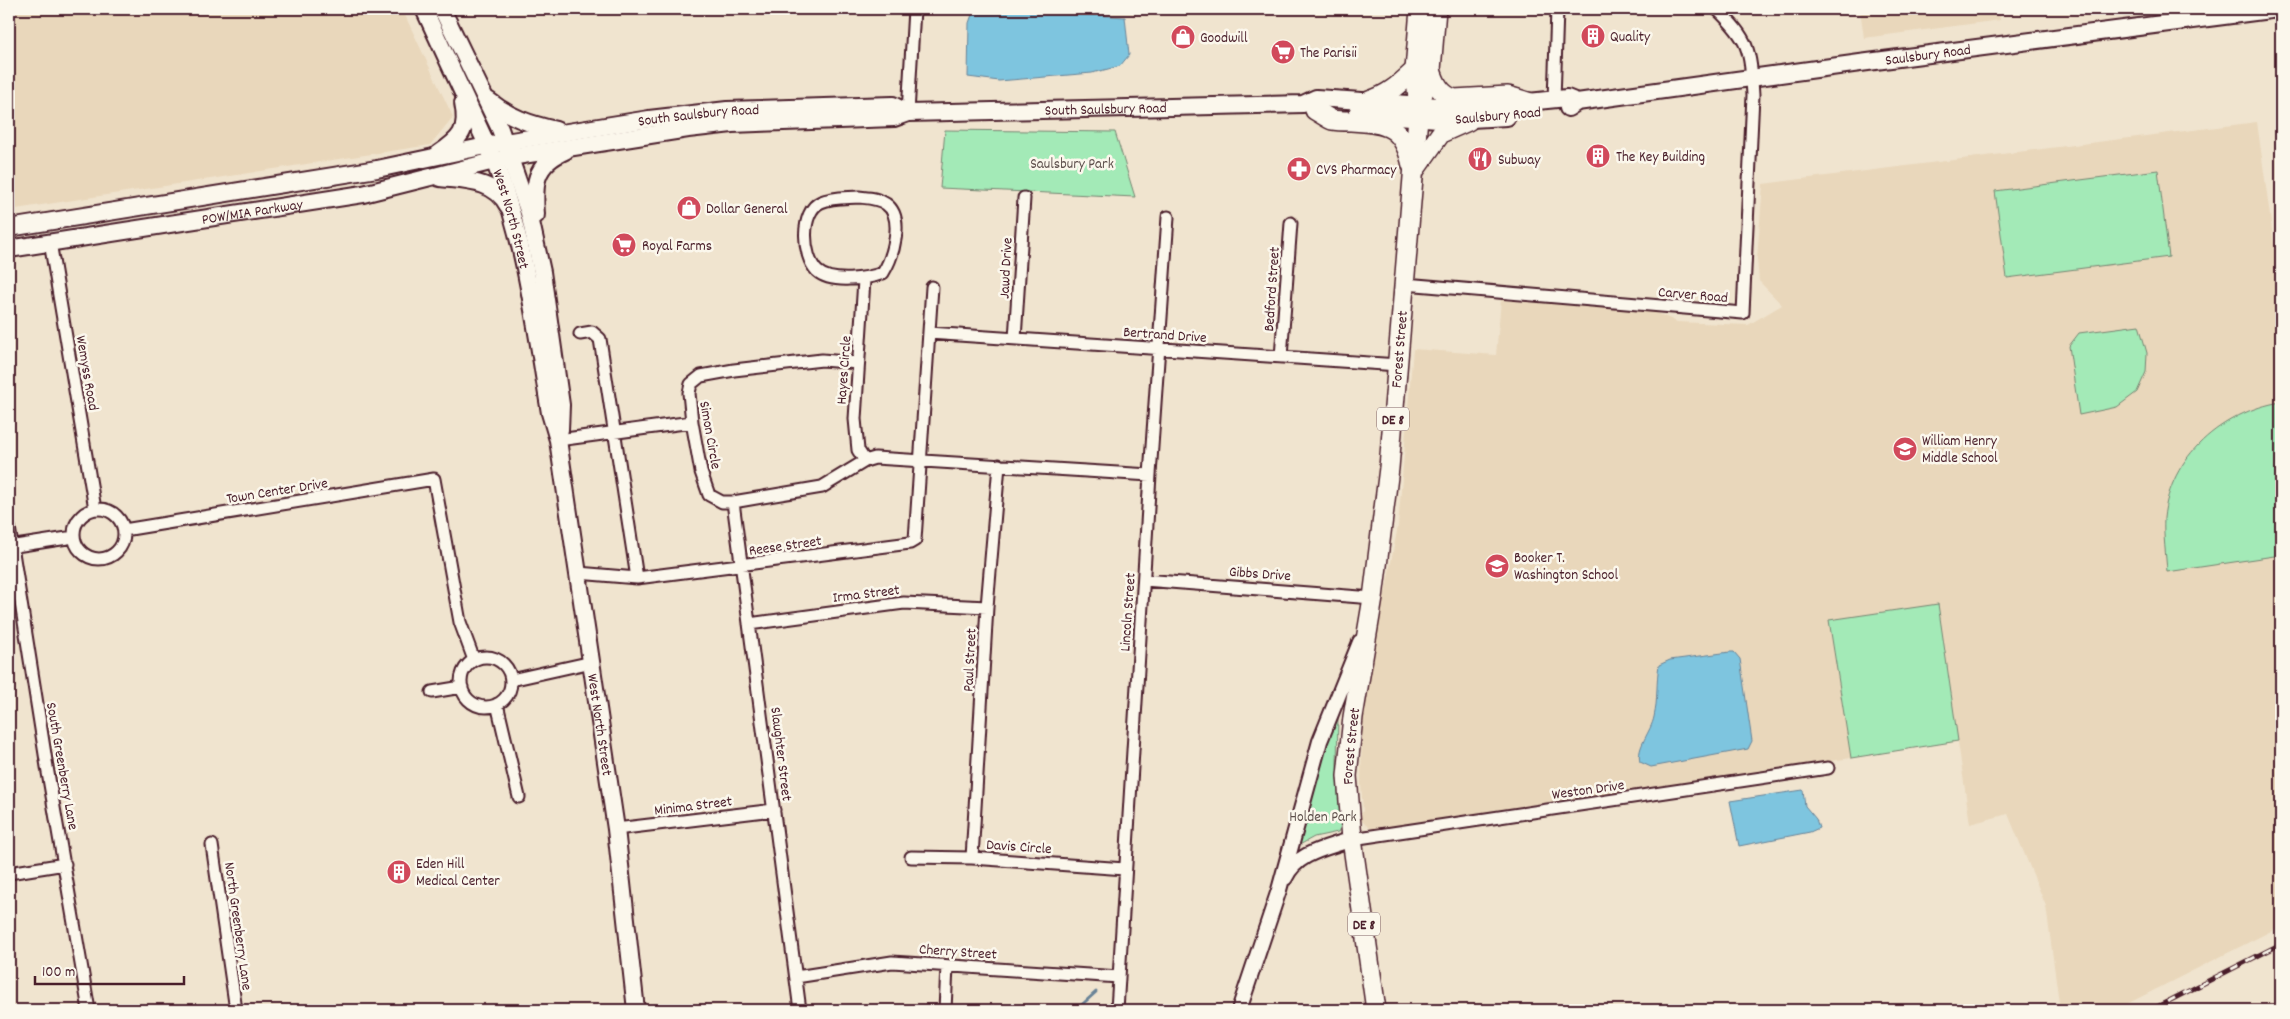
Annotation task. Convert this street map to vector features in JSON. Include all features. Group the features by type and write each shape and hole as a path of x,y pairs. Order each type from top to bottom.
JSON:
{"highway":[{"name":"DE 8","path":"1420,9 1423,70"},
{"name":"DE 8","path":"1419,111 1423,70 1436,9"},
{"path":"1369,101 1385,96 1423,70 1448,97 1454,99 1508,96 1531,102"},
{"path":"1309,107 1333,120 1379,123 1388,126 1397,133 1404,144 1414,172"},
{"name":"Forest Street","path":"1352,838 1347,776 1353,717 1373,598 1389,468 1419,111"},
{"path":"1414,172 1441,133 1468,120"},
{"name":"DE 8","path":"1352,838 1376,1010"}],"main road":[{"name":"West North Street","path":"424,9 458,81 499,151 529,213 539,255 561,405 558,440"},
{"name":"West North Street","path":"442,9 486,98 526,273 550,412 558,440 592,662 616,829 636,1010"},
{"name":"Saulsbury Road","path":"1419,111 1468,120 1568,108 1577,102 1752,78 2278,9"},
{"path":"432,158 455,141 464,129 465,115 458,81"},
{"path":"486,98 500,110 523,122 566,132"},
{"name":"South Saulsbury Road","path":"1309,107 1316,98 1369,101 1419,111"},
{"name":"Saulsbury Road","path":"1419,111 1567,98 1577,102"},
{"name":"South Saulsbury Road","path":"499,151 566,132 649,119 726,110 894,104 908,113"},
{"name":"South Saulsbury Road","path":"499,151 573,147 732,124 894,118 908,113 1309,107 1419,111"},
{"path":"539,255 535,182 547,162 573,147"},
{"name":"POW/MIA Parkway","path":"9,228 377,169 432,158 499,151"},
{"name":"POW/MIA Parkway","path":"9,249 363,194 430,176 499,151"},
{"path":"430,176 474,182 486,186 500,195 512,215"},
{"path":"50,242 57,225 64,219"}],"street":[{"path":"908,113 914,9"},
{"path":"1554,100 1557,9"},
{"path":"1717,9 1735,26 1745,40 1752,78"},
{"name":"Carver Road","path":"1405,284 1743,313 1754,95 1752,78"},
{"path":"834,198 877,199 887,204 895,215 896,228 892,259 883,273 864,280 835,278 824,275 816,270 807,252 804,236 811,210 820,202 834,198"},
{"name":"Jawd Drive","path":"1016,339 1024,198"},
{"name":"Lincoln Street","path":"1117,1010 1158,349 1168,217"},
{"name":"Bedford Street","path":"1281,358 1291,223"},
{"name":"Wemyss Road","path":"50,242 95,509"},
{"name":"Hayes Circle","path":"864,280 855,419 858,450 866,461"},
{"name":"Reese Street","path":"578,573 637,578 910,543 915,540 932,287"},
{"path":"580,334 592,332 600,339 637,578"},
{"name":"Bertrand Drive","path":"930,333 1398,366"},
{"name":"Simon Circle","path":"858,363 822,360 734,370 701,376 691,384 689,393 701,472 709,496 722,502 822,487 866,461"},
{"path":"558,440 692,422"},
{"path":"866,461 875,458 920,460 1150,475"},
{"name":"Paul Street","path":"972,858 987,607 999,465"},
{"name":"Town Center Drive","path":"124,530 434,479 460,622 474,660"},
{"name":"Slaughter Street","path":"732,502 800,1010"},
{"path":"95,509 110,511 117,516 124,530 121,545 110,556 102,558 87,556 76,544 74,537 77,522 88,511 95,509"},
{"name":"South Greenberry Lane","path":"9,527 10,547 89,1010"},
{"path":"10,547 74,537"},
{"name":"Gibbs Drive","path":"1144,580 1373,598"},
{"name":"Irma Street","path":"749,624 904,603 987,607"},
{"name":"Forest Street","path":"1239,1010 1279,890 1320,741 1369,621"},
{"path":"486,657 498,660 507,668 511,680 506,696 497,704 485,706 474,703 462,688 463,672 474,660 486,657"},
{"path":"511,680 592,662"},
{"path":"432,692 462,688"},
{"path":"497,704 519,797"},
{"name":"Weston Drive","path":"1352,838 1828,768"},
{"name":"Minima Street","path":"616,829 774,810"},
{"name":"Forest Street","path":"1279,890 1288,872 1302,858 1352,838"},
{"name":"North Greenberry Lane","path":"212,845 236,1010"},
{"name":"Davis Circle","path":"911,856 972,858 1125,869"},
{"path":"9,873 65,864"},
{"name":"Cherry Street","path":"796,977 892,962 1119,977"},
{"path":"946,1010 947,966"}],"shaded area":[{"path":"9,9 402,9 453,117 430,145 9,210"},
{"path":"1860,9 1998,9 2000,20 1864,38"},
{"path":"2257,122 2281,295 2281,926 2115,1010 2060,1010 2046,906 2008,814 1970,824 1938,605 1829,620 1851,758 1372,829 1361,820 1363,811 1361,784 1362,727 1366,691 1398,526 1413,349 1496,355 1501,300 1655,312 1677,322 1748,325 1782,305 1759,281 1757,259 1763,184"}],"green space":[{"name":"Saulsbury Park","path":"945,130 1115,132 1135,197 940,188"},
{"path":"2158,170 2169,257 2007,278 1995,191"},
{"path":"2139,325 2147,353 2146,372 2137,392 2117,407 2079,415 2069,346 2079,333"},
{"path":"2281,402 2281,555 2167,572 2164,518 2168,496 2177,475 2188,457 2220,427 2259,407"},
{"path":"1938,604 1958,741 1851,758 1829,620"},
{"name":"Holden Park","path":"1334,718 1338,718 1337,764 1341,826 1338,832 1314,837 1294,848"}],"water":[{"path":"974,9 1005,9 1125,17 1129,55 1120,66 1092,73 999,81 968,77 969,23"},
{"path":"1734,652 1740,659 1752,741 1748,749 1651,767 1640,762 1640,751 1654,717 1659,665 1670,660"},
{"path":"1803,790 1805,806 1816,819 1819,828 1810,832 1739,846 1730,801"}],"waterway":[{"path":"1076,1010 1096,992"}],"railway":[{"path":"2151,1010 2281,944"}],"place":[{"name":"Quality","path":"1593,36"},
{"name":"Goodwill","path":"1183,37"},
{"name":"The Parisii","path":"1283,52"},
{"name":"The Key Building","path":"1598,156"},
{"name":"Subway","path":"1480,159"},
{"name":"CVS Pharmacy","path":"1299,169"},
{"name":"Dollar General","path":"689,208"},
{"name":"Royal Farms","path":"624,245"},
{"name":"William Henry Middle School","path":"1905,449"},
{"name":"Booker T. Washington School","path":"1497,566"},
{"name":"Eden Hill Medical Center","path":"399,872"}]}
